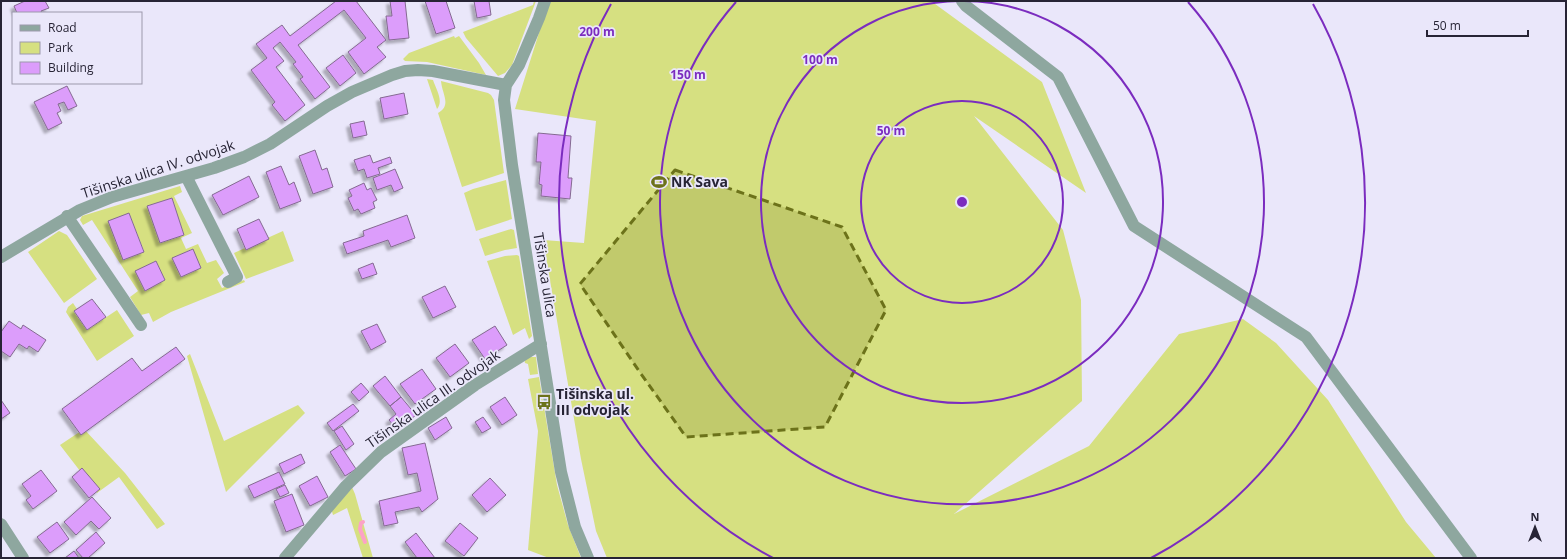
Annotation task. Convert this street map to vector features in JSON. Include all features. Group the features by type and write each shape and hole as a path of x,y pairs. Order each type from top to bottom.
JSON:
{"street":[{"name":"Tišinska ulica","path":"545,1 540,18 518,65 506,85 504,100 512,165 561,472 575,527 588,558"},
{"path":"962,1 966,6 1058,77 1134,226 1306,337 1471,558"},
{"name":"Tišinska ulica IV. odvojak","path":"1,257 67,216 80,210 112,198 214,168 244,157 270,144 327,106 352,92 392,75 404,71 435,71 506,85"},
{"path":"186,176 236,277 228,282"},
{"path":"67,216 141,325"},
{"name":"Tišinska ulica III. odvojak","path":"285,558 346,486 381,452 464,393 541,344"},
{"path":"1,524 22,558"}],"highlighted area":[{"path":"675,170 842,227 886,310 825,427 686,437 580,284"}],"green space":[{"path":"534,1 536,1 512,65 505,73 498,76 466,38 463,32 533,5"},
{"path":"549,1 931,1 1042,82 1086,193 974,116 1063,230 1081,300 1082,401 954,514 1089,446 1179,334 1243,319 1276,343 1328,400 1406,522 1436,558 607,558 596,531 581,459 543,240 584,243 596,121 515,109"},
{"path":"454,36 455,38 459,36 486,75 427,62 405,61 403,59 409,53"},
{"path":"427,79 433,80 439,95 440,102 437,109"},
{"path":"441,81 491,95 494,100 504,173 462,187 438,113 445,106"},
{"path":"506,180 512,219 476,231 464,193"},
{"path":"180,186 182,192 174,196 192,233 181,238 186,249 198,244 207,263 216,260 224,273 217,279 222,288 244,280 245,282 171,312 153,322 149,313 141,315 130,297 138,291 92,220 83,225 80,220 82,216","holes":["172,198 184,235 160,243 148,206","129,213 144,251 123,260","192,249 201,268 181,277 173,258","156,261 165,280 145,290 136,271"]},
{"path":"511,229 514,230 517,248 485,256 479,239"},
{"path":"59,231 67,235 97,279 64,303 28,252"},
{"path":"283,231 294,261 246,279 234,253"},
{"path":"505,256 519,256 532,336 529,339 525,328 513,335 487,261"},
{"path":"73,303 77,309 74,312 87,330 117,310 134,336 97,361 66,312 68,307"},
{"path":"190,354 224,441 298,405 305,413 226,492 187,356"},
{"path":"536,357 538,374 530,375 528,364 525,363 524,358"},
{"path":"539,377 557,485 568,525 581,558 549,558 528,550 538,431 528,379"},
{"path":"84,429 125,473 165,524 157,529 119,477 97,493 60,445"},
{"path":"351,485 355,494 373,558 363,558 347,508 333,515 331,508"}],"building":[{"path":"25,1 45,1 49,8 42,12 17,12 14,6"},
{"path":"336,1 356,1 386,40 377,47 386,57 364,74 348,52 366,38 344,10 298,45 330,87 315,99 300,79 303,77 293,64 296,62 280,42 273,48 284,61 276,67 305,105 285,121 272,105 275,102 251,70 267,58 256,44 282,25 290,36"},
{"path":"390,1 405,1 409,38 389,40 386,16 392,16"},
{"path":"425,1 446,1 455,28 436,34"},
{"path":"474,1 489,1 491,15 477,18"},
{"path":"343,55 356,73 340,86 326,68"},
{"path":"67,86 77,106 68,110 64,102 58,104 61,111 57,113 62,123 48,130 34,102"},
{"path":"404,93 408,114 384,119 380,98"},
{"path":"364,121 367,135 353,138 350,124"},
{"path":"538,133 571,136 568,178 572,178 570,199 541,196 542,185 539,184 541,162 536,162"},
{"path":"315,150 322,170 327,168 333,187 313,194 299,156"},
{"path":"370,155 373,163 390,157 392,163 378,168 380,174 367,178 364,169 358,171 354,160"},
{"path":"281,166 289,185 294,182 301,201 280,209 266,172"},
{"path":"395,169 403,188 394,192 391,185 377,190 373,178"},
{"path":"249,176 259,197 223,215 212,195"},
{"path":"364,183 367,190 371,188 377,200 373,202 375,208 361,214 358,209 354,211 348,198 352,196 349,190"},
{"path":"172,198 184,235 160,243 147,206"},
{"path":"129,213 144,252 123,260 108,221"},
{"path":"407,215 415,238 391,247 388,240 347,254 343,243 364,236 363,231"},
{"path":"259,219 269,239 246,250 237,229"},
{"path":"193,249 201,268 181,277 172,258"},
{"path":"156,261 165,280 145,291 135,271"},
{"path":"373,263 377,274 362,279 358,269"},
{"path":"445,286 456,307 433,318 422,297"},
{"path":"92,299 106,317 87,330 74,311"},
{"path":"9,321 21,329 23,325 46,340 38,352 29,346 27,349 19,344 10,357 1,351 1,332"},
{"path":"377,324 386,342 371,350 361,331"},
{"path":"495,326 507,345 485,359 472,340"},
{"path":"455,344 469,363 450,377 436,358"},
{"path":"176,347 185,359 81,435 62,409 132,358 142,371"},
{"path":"422,369 436,389 415,404 400,384"},
{"path":"385,376 401,397 390,406 373,386"},
{"path":"361,383 369,392 359,401 351,392"},
{"path":"401,397 416,415 397,430 389,420 396,414 390,406"},
{"path":"505,397 517,415 502,425 490,407"},
{"path":"1,400 10,413 1,419"},
{"path":"353,404 359,411 333,431 327,423"},
{"path":"446,417 452,428 435,440 428,428"},
{"path":"483,417 491,428 482,433 475,422"},
{"path":"342,426 354,444 346,450 334,431"},
{"path":"425,443 438,499 422,512 419,507 395,512 398,523 384,526 379,501 421,491 417,473 408,475 402,448"},
{"path":"340,445 356,469 345,476 330,452"},
{"path":"301,454 305,463 284,474 279,464"},
{"path":"82,468 100,489 89,498 72,477"},
{"path":"41,470 57,491 33,509 26,500 31,496 22,484"},
{"path":"279,472 285,484 254,498 248,486"},
{"path":"317,476 328,497 310,506 299,486"},
{"path":"490,478 506,495 487,512 472,495"},
{"path":"285,485 289,493 280,497 276,489"},
{"path":"292,494 304,525 286,532 274,501"},
{"path":"92,497 111,518 99,529 91,521 76,535 64,522"},
{"path":"57,522 69,539 50,553 37,537"},
{"path":"460,523 478,538 464,556 445,541"},
{"path":"96,532 105,543 88,558 83,558 76,550"},
{"path":"416,533 435,558 417,558 405,542"},
{"path":"74,551 79,558 65,558"}],"waterway":[{"path":"363,522 361,523 360,529 365,542"}],"place":[{"name":"NK Sava","path":"659,182"},
{"name":"Tišinska ul. III odvojak","path":"544,402"}]}
